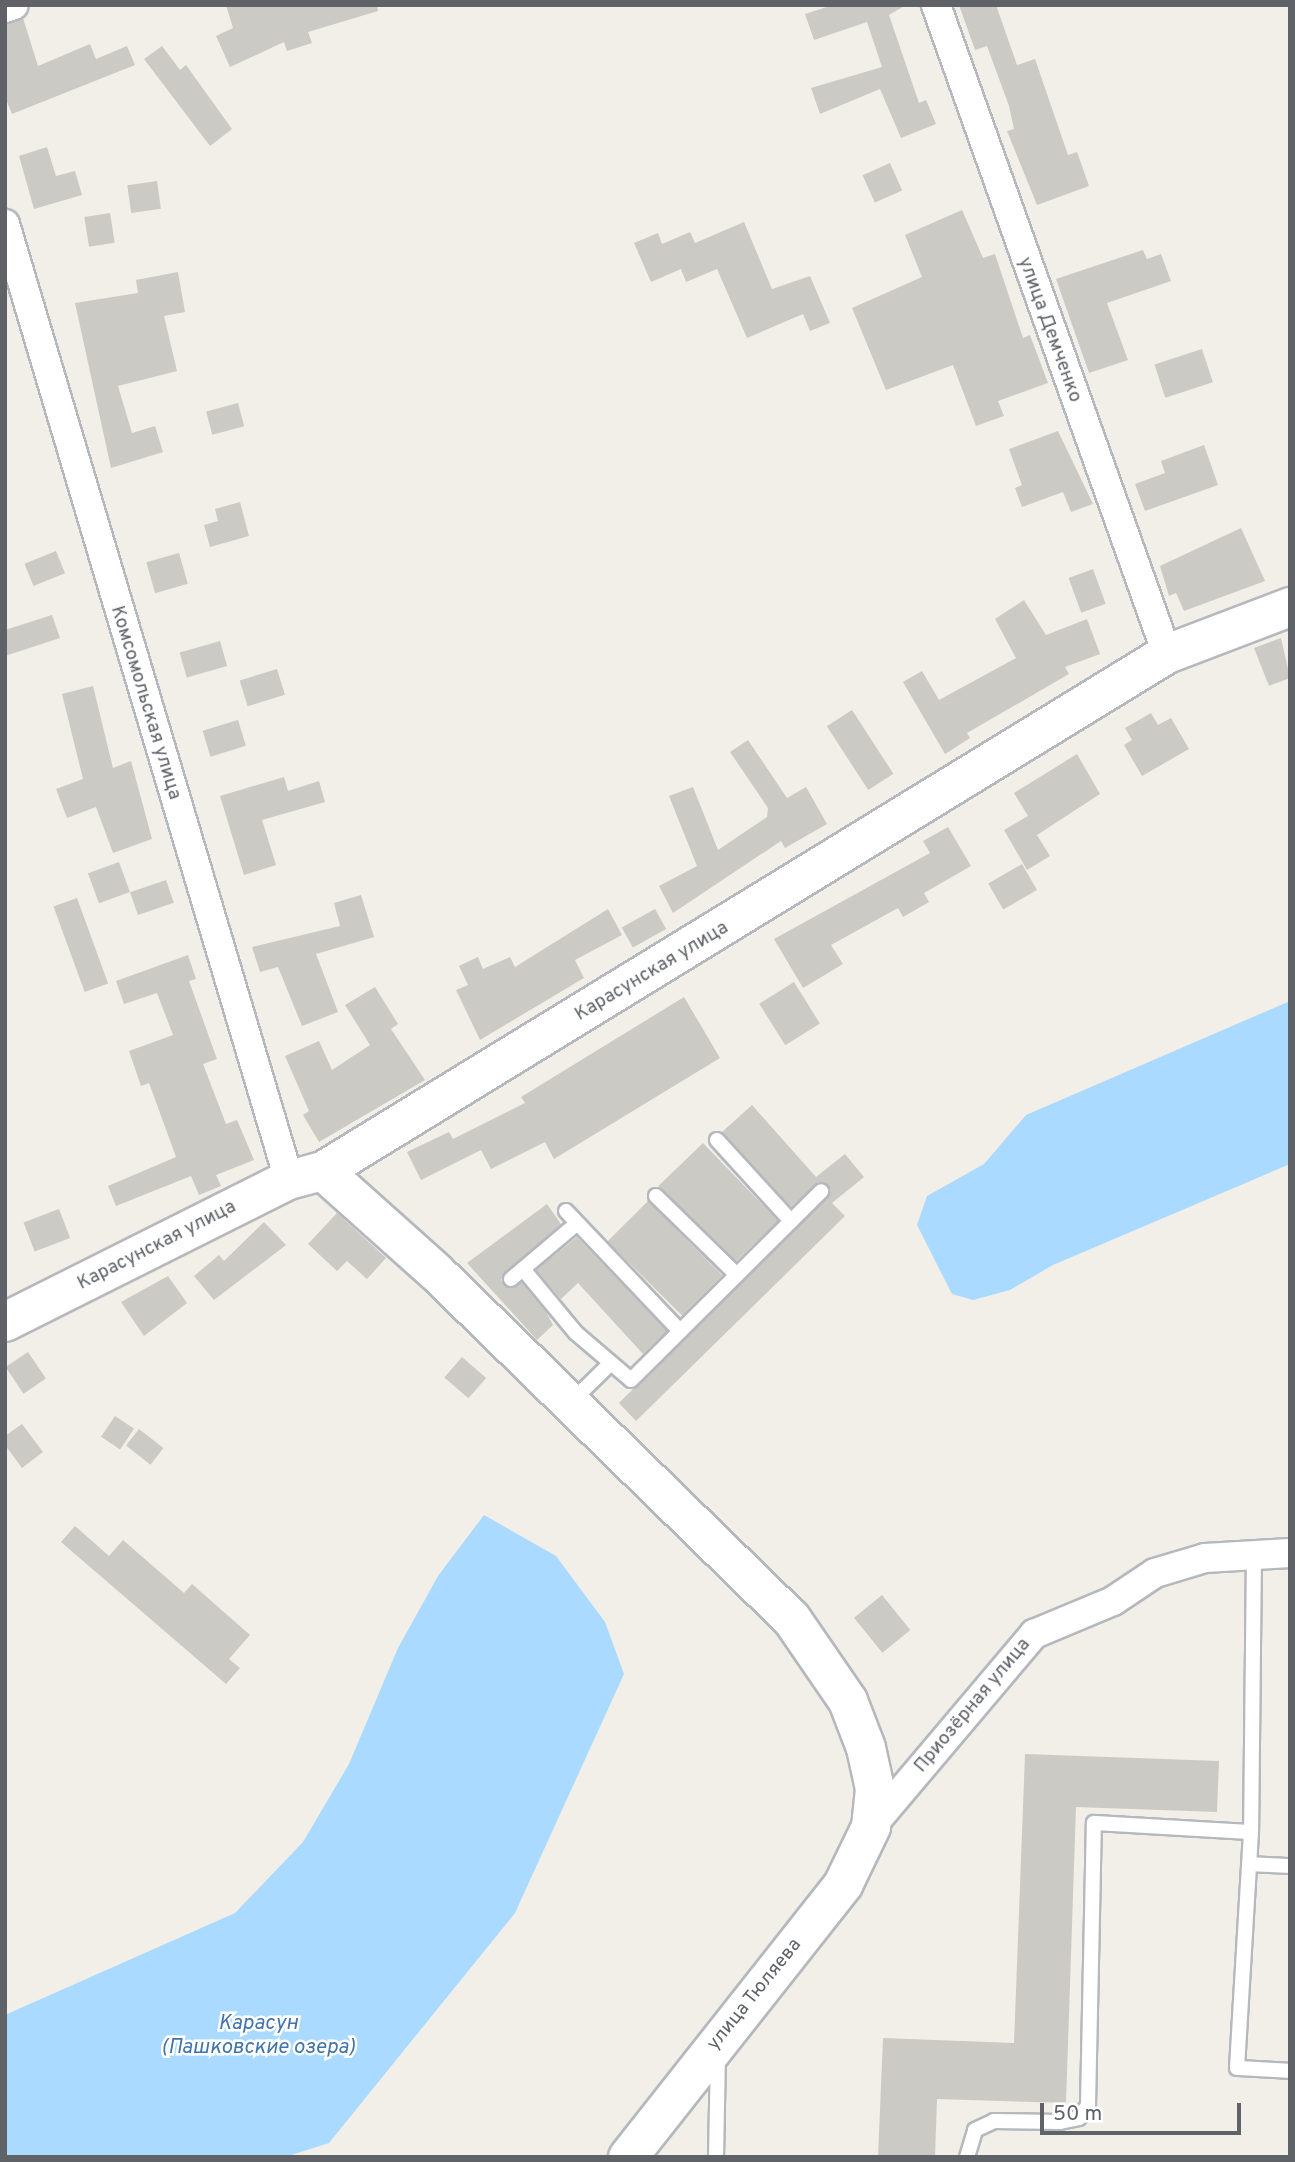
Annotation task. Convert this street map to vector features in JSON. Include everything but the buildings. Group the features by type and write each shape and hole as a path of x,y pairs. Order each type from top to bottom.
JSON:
{"street":[{"path":"5,8 14,5"},
{"name":"улица Демченко","path":"936,5 1167,654"},
{"name":"Комсомольская улица","path":"5,224 306,1176"},
{"name":"Карасунская улица","path":"5,1322 306,1176 1167,654 1290,607"},
{"name":"улица Тюляева","path":"306,1176 570,1403 791,1618 857,1724 875,1789 871,1827 843,1885 628,2157"},
{"name":"Приозёрная улица","path":"871,1827 1034,1634 1113,1601 1155,1573 1254,1552 1290,1553"}],"lane":[{"path":"717,1140 791,1221"},
{"path":"523,1269 610,1364 631,1380 821,1191"},
{"path":"656,1196 737,1275"},
{"path":"566,1211 575,1226 680,1331"},
{"path":"511,1279 575,1226"},
{"path":"570,1403 610,1364"},
{"path":"1254,1552 1250,1864 1237,2068 1290,2071"},
{"path":"967,2157 975,2130 994,2121 1059,2122 1079,2118 1088,2105 1094,1823 1251,1832"},
{"path":"1250,1864 1290,1866"},
{"path":"716,2157 719,2040"}],"water":[{"path":"1290,1001 1290,1164 1053,1265 1010,1290 973,1300 952,1294 917,1225 927,1196 984,1164 1026,1115"},
{"name":"Карасун (Пашковские озера)","path":"484,1515 556,1556 605,1622 624,1674 515,1913 329,2143 285,2157 5,2157 5,2015 235,1913 303,1842 349,1764 398,1648 438,1576"}]}
